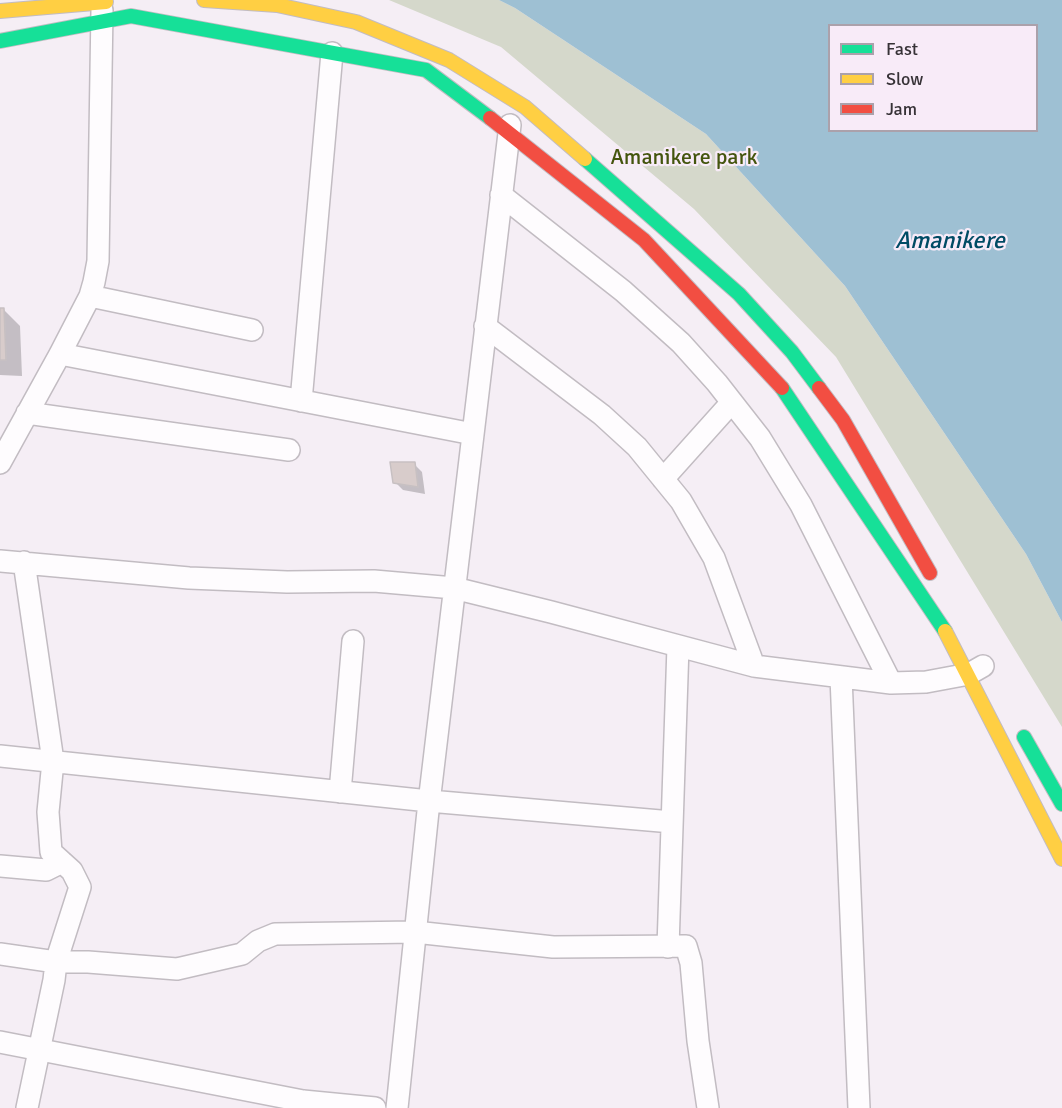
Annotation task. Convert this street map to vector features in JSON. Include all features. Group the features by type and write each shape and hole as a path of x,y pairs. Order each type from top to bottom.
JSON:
{"main road":[{"path":"204,0 277,5 356,22 449,60 525,107 739,294 792,351 843,420 937,584"},
{"path":"0,41 102,12 124,1"},
{"path":"0,11 102,12 131,16 426,70 644,240 782,387 952,642 980,668 1062,859"},
{"path":"1017,726 1062,804"}],"street":[{"path":"0,462 90,296 99,261 102,12"},
{"path":"301,401 333,53"},
{"path":"397,1108 454,588 501,195 509,133 516,101"},
{"path":"501,195 632,298 681,343 732,402 760,438 801,505 891,683"},
{"path":"90,296 252,330"},
{"path":"485,326 602,415 637,447 681,501 714,558 754,666"},
{"path":"60,354 473,434"},
{"path":"663,479 732,402"},
{"path":"27,413 290,450"},
{"path":"0,561 189,578 287,582 374,581 454,588 754,666 891,683 926,682 980,668"},
{"path":"24,562 53,761 48,812 51,852 72,871 80,887 56,962 27,1108"},
{"path":"340,792 353,641"},
{"path":"668,948 678,646"},
{"path":"841,677 859,1108"},
{"path":"0,756 429,801 672,822"},
{"path":"0,866 46,870 62,862"},
{"path":"0,954 56,962 88,962 177,969 242,954 258,941 275,934 415,932 553,947 668,948 686,946 691,963 698,1041 708,1108"},
{"path":"0,1042 303,1101 375,1108"}],"green space":[{"name":"Amanikere park","path":"389,0 499,0 515,8 706,134 845,286 1026,554 1062,622 1062,727 836,357 694,209 501,47"}],"water":[{"name":"Amanikere","path":"499,0 1062,0 1062,622 1026,554 845,286 706,134 515,8"}],"building":[{"path":"0,308 4,308 6,360 0,360"},
{"path":"390,462 415,462 418,487 393,483"}],"traffic: fast":[{"path":"0,41 131,16 426,70 490,118"},
{"path":"585,159 739,294 792,352 819,388"},
{"path":"782,388 945,631"},
{"path":"1024,737 1062,804"}],"traffic: slow":[{"path":"204,0 277,5 356,22 449,60 525,107 585,159"},
{"path":"0,11 106,2"},
{"path":"945,631 1062,859"}],"traffic: jam":[{"path":"490,118 644,240 782,388"},
{"path":"819,388 843,420 930,573"}]}
